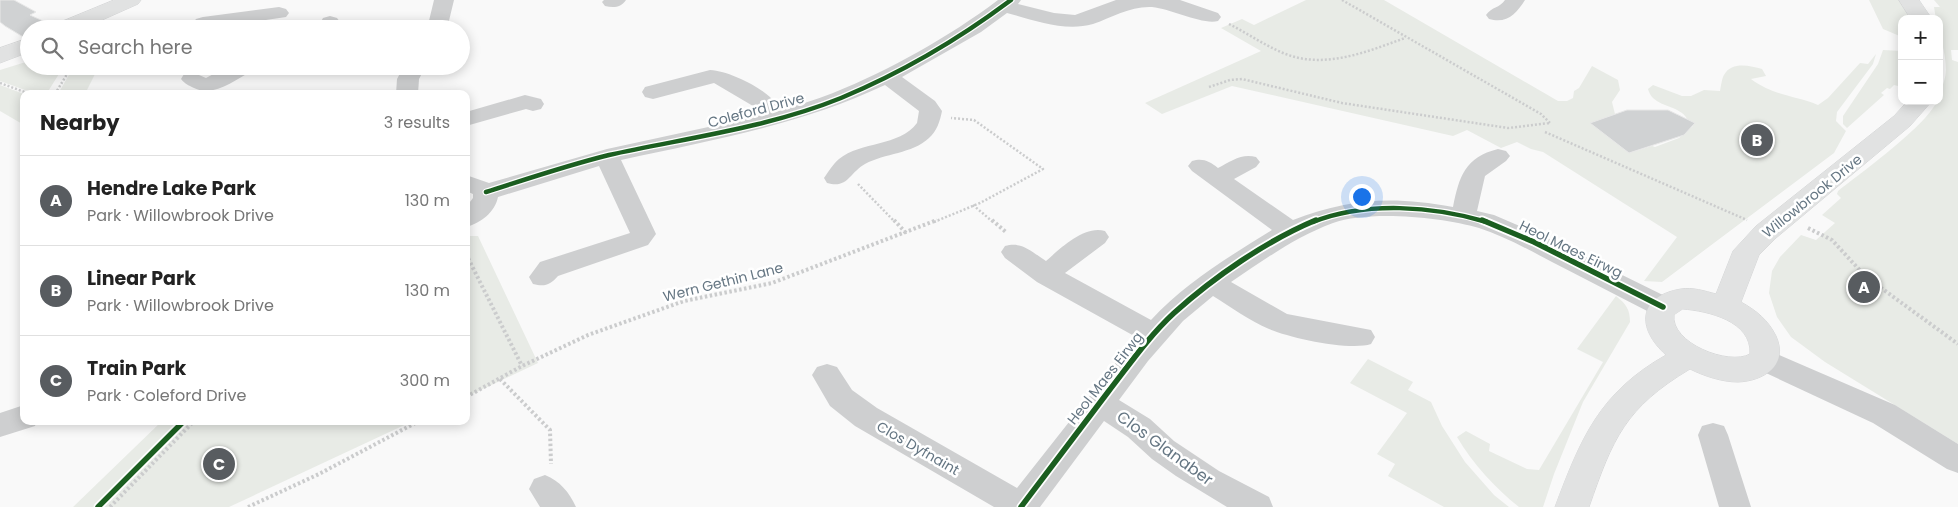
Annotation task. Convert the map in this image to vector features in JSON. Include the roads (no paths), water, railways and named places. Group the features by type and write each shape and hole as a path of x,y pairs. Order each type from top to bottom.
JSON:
{"street":[{"path":"84,20 130,0"},
{"path":"440,20 444,0"},
{"path":"1496,15 1509,10 1514,0"},
{"path":"1909,0 1919,15"},
{"path":"1008,3 1053,19 1075,21 1087,19 1123,4 1150,1 1179,2 1211,17"},
{"name":"Coleford Drive","path":"476,188 607,156 774,120 840,98 887,76 974,28 1008,3"},
{"path":"229,20 280,14"},
{"path":"1,55 20,48"},
{"path":"192,78 207,86 227,75"},
{"path":"407,90 410,75"},
{"path":"653,92 710,76 719,77 762,102 774,120"},
{"path":"836,178 848,162 872,152 906,142 920,134 929,124 931,112 927,106 887,76"},
{"path":"470,118 525,102 533,104"},
{"name":"Willowbrook Drive","path":"1725,307 1747,251 1766,232 1902,121 1917,105"},
{"path":"542,276 549,268 639,239 643,234 607,156"},
{"path":"1464,216 1471,180 1475,172 1498,156"},
{"path":"1248,162 1208,172 1290,231"},
{"path":"470,216 483,206 486,199 476,188"},
{"name":"Heol Maes Eirwg","path":"1022,507 1100,403 1154,334 1173,314 1211,284 1290,231 1330,215 1373,208 1421,210 1484,221 1513,232 1663,307"},
{"path":"1046,275 1096,237"},
{"path":"1014,252 1074,293 1154,334"},
{"path":"1211,284 1279,322 1321,332 1361,337"},
{"path":"1682,299 1695,299 1725,307 1754,326 1763,338 1766,350 1763,360 1755,366 1741,370 1724,369 1688,356 1665,336 1660,325 1659,315 1663,307 1671,302 1682,299"},
{"path":"1572,507 1598,439 1611,416 1632,394 1656,374 1688,356"},
{"path":"1763,360 1884,414 1958,460"},
{"name":"Clos Dyfnaint","path":"827,376 841,398 866,417 1022,507"},
{"name":"Clos Glanaber","path":"1100,403 1139,428 1163,450 1186,467 1257,507"},
{"path":"0,426 20,418"},
{"path":"1714,435 1735,507"}],"place":[{"name":"Linear Park","path":"1757,140"},
{"name":"Hendre Lake Park","path":"1864,287"},
{"name":"Train Park","path":"219,464"}]}
